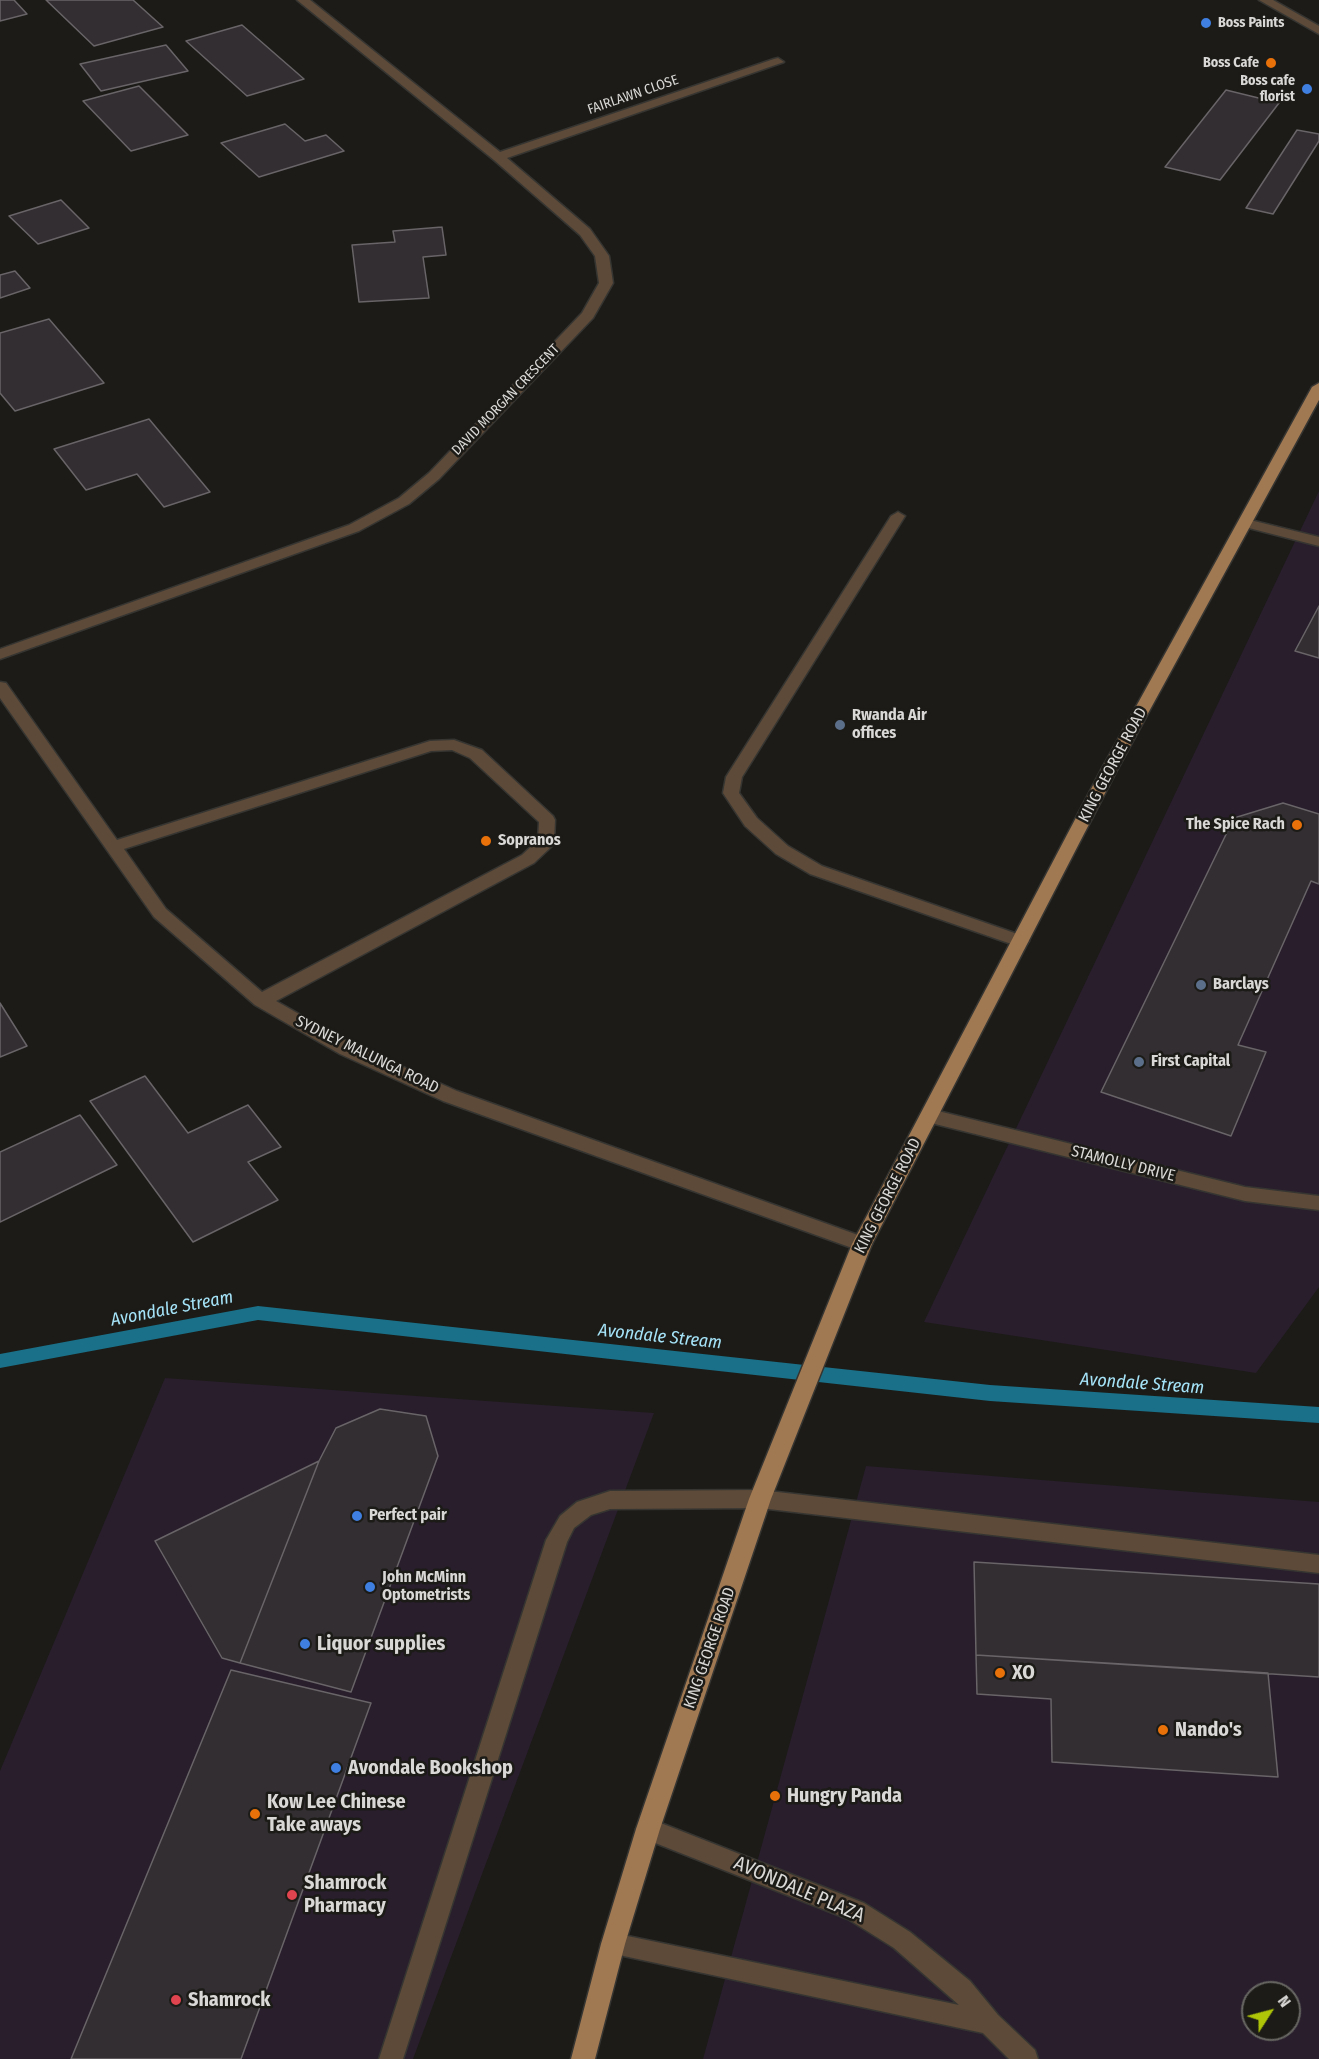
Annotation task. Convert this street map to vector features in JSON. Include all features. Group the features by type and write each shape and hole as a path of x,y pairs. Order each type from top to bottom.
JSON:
{"main road":[{"name":"KING GEORGE ROAD","path":"583,2059 613,1944 648,1829 760,1499 862,1244 1108,772 1319,387"}],"street":[{"name":"DAVID MORGAN CRESCENT","path":"0,654 354,528 404,501 434,476 588,315 606,283 602,256 585,232 498,157 303,0"},
{"path":"1265,0 1319,31"},
{"name":"FAIRLAWN CLOSE","path":"498,157 778,62"},
{"path":"898,516 734,777 731,793 751,822 782,850 816,870 1020,941"},
{"path":"1246,523 1319,542"},
{"name":"SYDNEY MALUNGA ROAD","path":"0,687 160,913 261,1001 346,1049 450,1096 862,1244"},
{"path":"113,847 430,746 454,746 476,754 547,820 546,842 528,859 261,1001"},
{"name":"STAMOLLY DRIVE","path":"930,1116 1245,1194 1319,1203"},
{"path":"391,2059 557,1540 567,1522 584,1508 610,1500 760,1499 1319,1564"},
{"name":"AVONDALE PLAZA","path":"648,1829 856,1911 902,1940 961,1989 989,2023 1026,2059"},
{"path":"613,1944 989,2023"}],"shaded area":[{"path":"1319,491 1319,1287 1256,1373 924,1322"},
{"path":"165,1378 654,1413 413,2059 0,2059 0,1771"},
{"path":"866,1466 1319,1502 1319,2059 703,2059"}],"building":[{"path":"0,0 14,0 27,14 0,21"},
{"path":"46,0 133,0 163,27 94,46"},
{"path":"242,25 304,79 247,96 186,41"},
{"path":"166,45 188,71 101,91 80,64"},
{"path":"139,86 188,135 131,151 83,101"},
{"path":"1226,90 1279,103 1220,180 1165,167"},
{"path":"285,124 305,141 326,135 344,151 259,177 221,143"},
{"path":"1297,130 1319,134 1319,141 1273,214 1246,208"},
{"path":"61,200 89,228 38,244 9,216"},
{"path":"442,227 446,255 423,257 429,298 359,302 352,245 395,242 393,231"},
{"path":"15,271 30,288 0,298 0,275"},
{"path":"49,319 104,383 15,411 0,393 0,333"},
{"path":"149,419 210,492 164,507 137,474 86,490 54,449"},
{"path":"1319,606 1319,658 1295,651"},
{"path":"1283,803 1319,814 1319,884 1311,881 1238,1045 1266,1052 1231,1136 1101,1092 1234,818"},
{"path":"0,1003 27,1046 0,1057"},
{"path":"145,1076 188,1133 248,1105 281,1147 248,1162 278,1200 193,1242 90,1101"},
{"path":"80,1115 117,1165 0,1222 0,1152"},
{"path":"380,1409 426,1416 438,1456 351,1692 240,1663 319,1461 336,1428"},
{"path":"319,1461 240,1663 222,1658 155,1541"},
{"path":"974,1562 1319,1584 1319,1677 976,1655"},
{"name":"Nando's","path":"976,1655 1268,1673 1278,1777 1052,1762 1051,1699 977,1694"},
{"path":"231,1670 371,1703 241,2059 71,2059"}],"waterway":[{"name":"Avondale Stream","path":"0,1361 258,1313 990,1393 1319,1415"}],"place":[{"name":"Boss Paints","path":"1206,23"},
{"name":"Boss Cafe","path":"1271,63"},
{"name":"Boss cafe florist","path":"1307,89"},
{"name":"Rwanda Air offices","path":"840,725"},
{"name":"The Spice Rach","path":"1297,825"},
{"name":"Sopranos","path":"486,841"},
{"name":"Barclays","path":"1201,985"},
{"name":"First Capital","path":"1139,1062"},
{"name":"Perfect pair","path":"357,1516"},
{"name":"John McMinn Optometrists","path":"370,1587"},
{"name":"Liquor supplies","path":"305,1644"},
{"name":"XO","path":"1000,1673"},
{"name":"Nando's","path":"1163,1730"},
{"name":"Avondale Bookshop","path":"336,1768"},
{"name":"Hungry Panda","path":"775,1796"},
{"name":"Kow Lee Chinese Take aways","path":"255,1814"},
{"name":"Shamrock Pharmacy","path":"292,1895"},
{"name":"Shamrock","path":"176,2000"}]}
